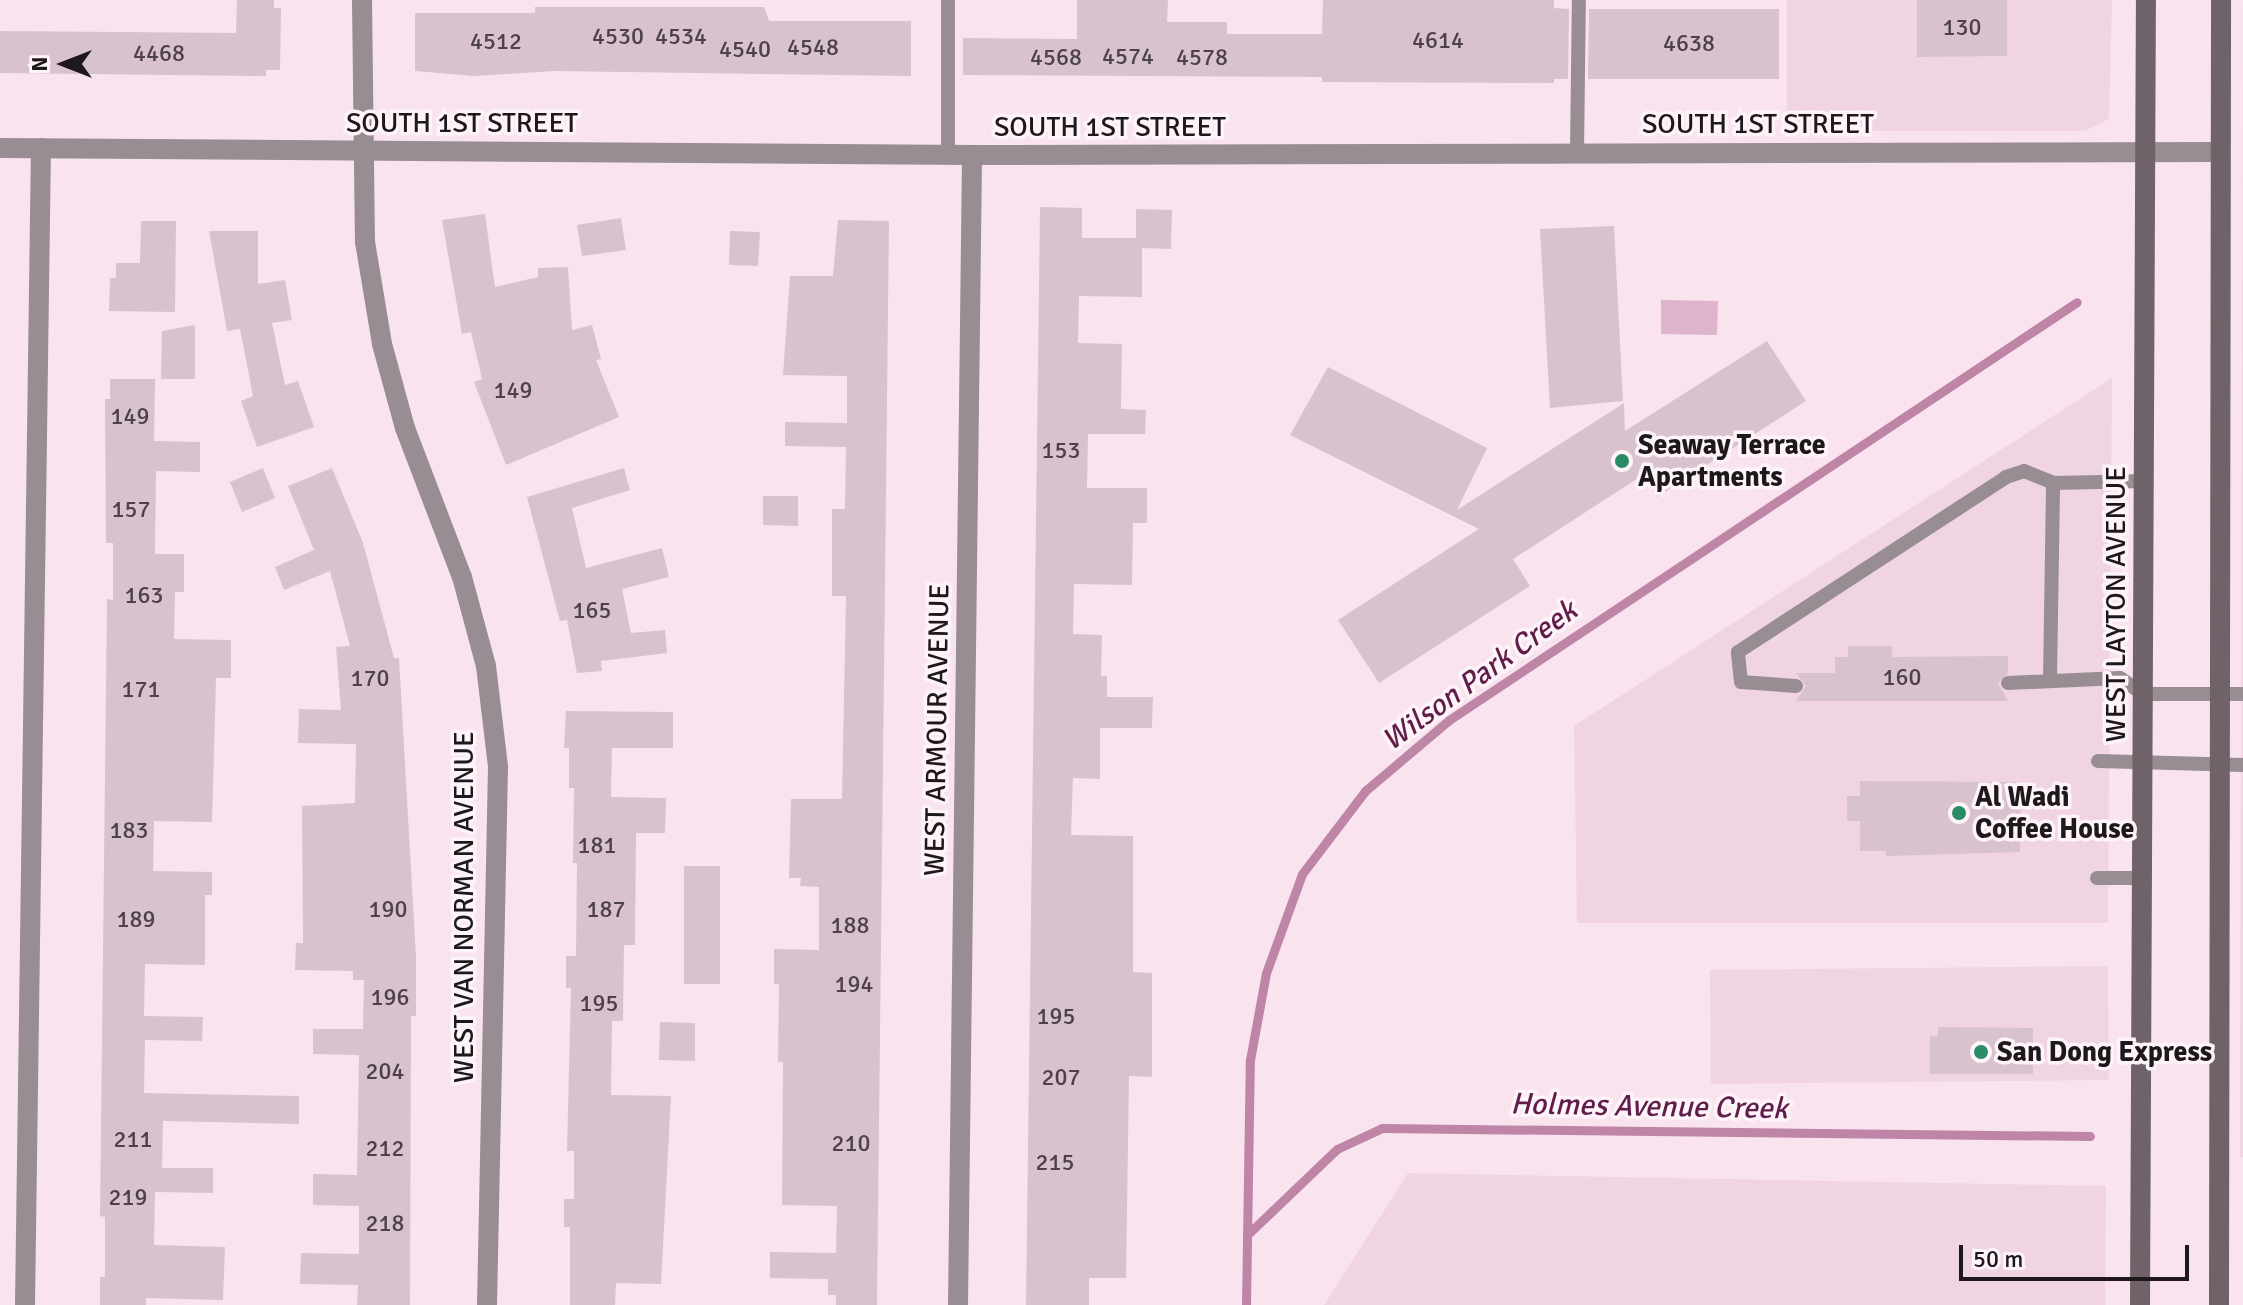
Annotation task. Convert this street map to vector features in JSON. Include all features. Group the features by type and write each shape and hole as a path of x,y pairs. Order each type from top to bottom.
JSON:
{"main road":[{"name":"WEST LAYTON AVENUE","path":"2140,1305 2146,0"},
{"path":"2219,1305 2221,0"}],"street":[{"name":"WEST VAN NORMAN AVENUE","path":"362,0 361,151 365,242 382,344 405,428 462,577 486,666 498,767 487,1305"},
{"name":"SOUTH 1ST STREET","path":"0,148 972,155 2147,149 2220,152"},
{"path":"25,1305 41,148"},
{"name":"WEST ARMOUR AVENUE","path":"958,1305 972,155"}],"lane":[{"path":"948,0 948,153"},
{"path":"1577,153 1579,0"},
{"path":"1796,686 1741,682 1738,652 2006,477 2024,471 2053,483 2145,481"},
{"path":"2050,679 2053,483"},
{"path":"2008,683 2120,678 2143,694 2243,694"},
{"path":"2098,761 2219,761 2243,765"},
{"path":"2097,878 2142,878"}],"shaded area":[{"path":"1787,0 2112,0 2109,119 2085,131 1787,131"},
{"path":"2243,0 2243,1157 2240,1157"},
{"path":"1661,300 1718,301 1717,335 1661,334"},
{"path":"2112,378 2108,923 1577,923 1574,726"},
{"path":"2108,966 2109,1080 1711,1084 1710,970"},
{"path":"1408,1173 2106,1186 2105,1305 1324,1305"}],"building":[{"path":"237,0 274,0 274,8 281,8 280,70 266,70 266,76 0,73 0,31 236,33"},
{"path":"1077,0 1168,0 1167,22 1227,22 1227,34 1322,34 1323,0 1554,0 1554,8 1569,9 1568,79 1554,79 1554,83 1322,82 1322,77 963,75 963,38 1077,39"},
{"path":"1917,0 2007,0 2007,56 1917,57"},
{"path":"535,7 764,7 769,21 911,21 911,76 555,71 474,76 415,71 415,13 535,13"},
{"path":"1589,9 1779,9 1779,79 1588,79"},
{"path":"1040,207 1082,208 1082,238 1136,238 1136,209 1172,210 1171,249 1142,248 1142,297 1079,296 1078,343 1122,344 1121,409 1146,410 1145,434 1088,434 1087,488 1147,488 1147,523 1133,523 1132,585 1074,584 1073,634 1102,635 1101,676 1107,676 1107,697 1153,697 1152,728 1100,728 1100,779 1073,778 1071,835 1133,836 1133,972 1152,973 1152,1077 1129,1076 1126,1278 1089,1278 1089,1305 1026,1305"},
{"path":"485,214 495,287 538,277 538,268 568,267 572,330 592,325 601,359 596,360 619,417 506,465 474,382 482,379 471,332 462,334 442,220"},
{"path":"621,218 626,250 582,256 577,225"},
{"path":"838,220 889,221 877,1305 836,1305 836,1295 828,1295 828,1279 770,1278 770,1252 836,1253 837,1206 782,1205 783,1062 778,1062 779,984 774,984 774,949 819,950 819,887 800,886 801,878 789,878 791,799 842,799 846,596 832,596 832,509 845,509 846,447 785,446 785,422 847,423 847,376 783,375 790,276 833,276"},
{"path":"141,221 176,221 175,312 109,311 110,278 116,278 116,263 140,263"},
{"path":"1614,226 1623,401 1550,408 1540,229"},
{"path":"209,231 258,231 258,284 285,280 292,320 272,323 285,385 298,381 314,427 257,447 241,401 253,396 240,329 227,331"},
{"path":"730,231 760,232 758,266 729,265"},
{"path":"195,325 195,379 161,379 162,331"},
{"name":"Seaway Terrace Apartments","path":"1767,341 1806,401 1657,497 1643,475 1513,559 1530,586 1379,683 1338,620 1479,529 1290,435 1328,367 1487,448 1457,510 1624,403 1625,431"},
{"path":"110,379 155,379 154,441 200,442 200,472 156,471 155,554 184,554 184,592 175,592 174,639 231,640 231,678 216,678 212,822 154,821 153,871 212,872 212,895 205,895 205,965 145,964 144,1016 203,1017 202,1041 145,1040 144,1093 299,1096 299,1124 163,1121 162,1168 213,1168 213,1193 155,1192 154,1245 225,1247 223,1300 146,1298 146,1305 100,1305 100,1277 105,1277 105,1217 100,1216 107,599 113,600 113,543 106,543 105,399 110,399"},
{"path":"263,468 275,498 242,512 230,482"},
{"path":"332,468 363,543 394,658 399,658 416,957 416,1016 411,1016 410,1305 357,1305 358,1285 300,1284 301,1253 359,1254 359,1206 313,1205 313,1174 357,1175 359,1055 313,1054 313,1029 363,1029 364,980 353,980 353,971 295,970 296,943 303,943 302,806 355,803 356,744 298,743 299,709 341,710 336,647 350,646 330,571 284,590 275,567 314,550 288,486"},
{"path":"624,468 630,490 572,508 586,568 662,548 669,577 622,589 631,633 665,630 667,653 601,661 602,671 577,673 567,620 560,621 527,497"},
{"path":"763,496 798,496 798,526 763,525"},
{"path":"1848,646 1892,646 1892,657 2008,656 2008,673 1998,683 2008,701 1796,701 1806,686 1796,673 1835,673 1835,657 1848,657"},
{"path":"566,711 673,712 673,748 612,748 611,797 666,798 665,833 636,833 635,945 624,945 623,1021 612,1021 611,1095 671,1096 661,1284 616,1283 615,1305 570,1305 570,1227 564,1227 564,1199 574,1199 574,1151 567,1151 571,988 566,988 566,956 576,956 577,863 573,863 574,788 569,788 569,748 564,748"},
{"path":"1860,781 2021,782 2020,852 1886,856 1886,851 1860,851 1860,821 1847,821 1847,796 1860,796"},
{"path":"684,866 720,866 720,984 684,984"},
{"path":"660,1022 695,1023 695,1061 659,1060"},
{"name":"San Dong Express","path":"1938,1027 2033,1028 2033,1074 1930,1074 1930,1036 1938,1036"}],"waterway":[{"name":"Wilson Park Creek","path":"1246,1305 1250,1060 1266,973 1302,874 1365,791 1449,720 2077,302"},
{"name":"Holmes Avenue Creek","path":"1247,1235 1337,1149 1382,1128 2090,1136"}],"place":[{"name":"Seaway Terrace Apartments","path":"1622,461"},
{"name":"Al Wadi Coffee House","path":"1959,813"},
{"name":"San Dong Express","path":"1981,1052"}]}
